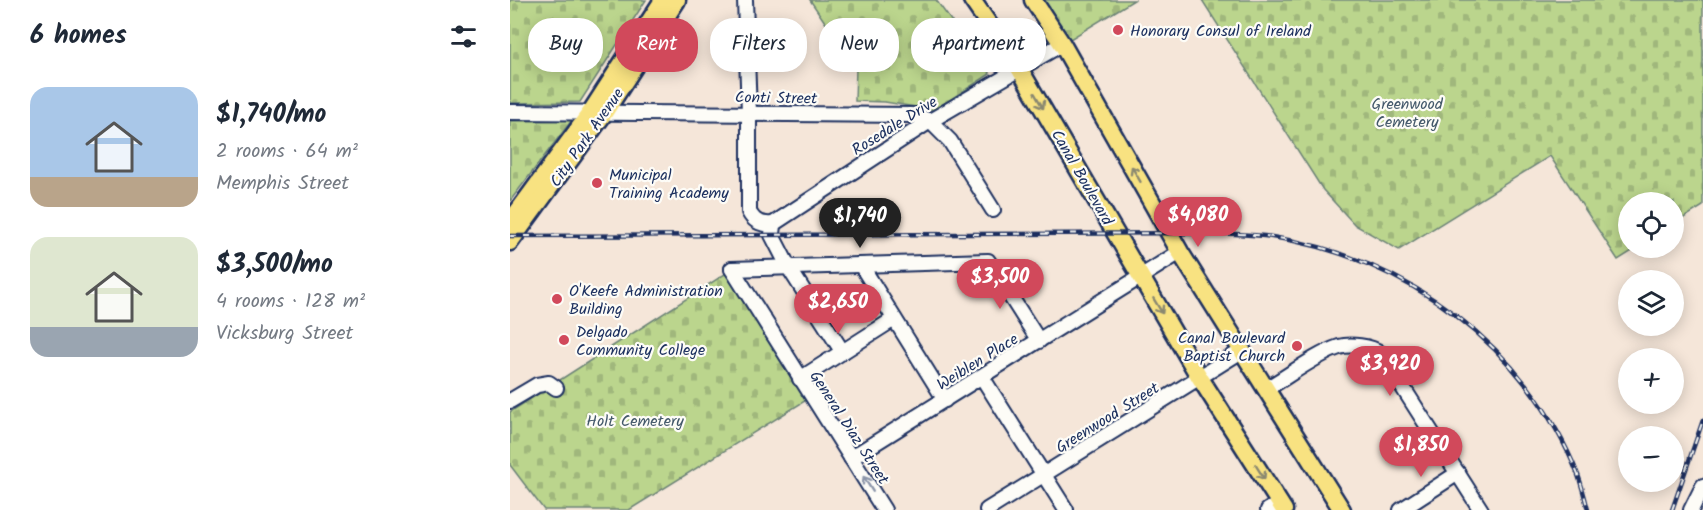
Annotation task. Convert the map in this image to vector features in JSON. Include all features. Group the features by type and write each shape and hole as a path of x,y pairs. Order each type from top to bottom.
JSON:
{"main road":[{"name":"City Park Avenue","path":"510,222 597,113 663,0"},
{"name":"City Park Avenue","path":"510,242 677,0"},
{"name":"Canal Boulevard","path":"972,0 984,18"},
{"path":"1033,0 1062,44 1180,252 1342,510"},
{"name":"Canal Boulevard","path":"1021,72 1277,508"}],"street":[{"path":"746,4 749,212 757,222 765,225 773,224 772,235 789,268 842,351"},
{"name":"Rosedale Drive","path":"1046,53 1062,44"},
{"name":"Rosedale Drive","path":"773,224 930,121 1012,72"},
{"name":"Conti Street","path":"510,112 901,114 915,115 930,121"},
{"path":"930,121 950,141 993,210"},
{"name":"Weiblen Place","path":"851,458 1180,252"},
{"path":"789,268 988,261 1039,341"},
{"path":"861,265 945,400"},
{"name":"General Diaz Street","path":"789,268 732,269 884,510"},
{"path":"800,379 894,319"},
{"path":"1266,389 1340,347 1350,346 1374,350 1380,354 1481,510"},
{"name":"Greenwood Street","path":"987,510 1243,350"},
{"path":"982,377 1066,510"},
{"path":"510,401 537,385 549,383 556,388"},
{"path":"1401,510 1458,473"},
{"path":"1691,510 1703,486"}],"green space":[{"path":"510,0 646,0 634,18 615,18 615,48 603,66 603,18 528,18 528,72 599,72 580,102 510,103"},
{"path":"810,0 936,0 949,18 911,18 911,72 989,72 990,74 934,110 885,102 855,101 856,72 899,72 899,18 822,18"},
{"path":"1033,0 1134,0 1062,44"},
{"name":"Greenwood Cemetery","path":"1202,0 1703,0 1703,206 1684,218 1684,192 1618,192 1618,258 1621,258 1618,260 1550,156 1399,250 1355,225 1323,190"},
{"path":"572,120 510,201 510,121"},
{"name":"Holt Cemetery","path":"728,272 808,399 629,510 544,510 510,465 510,412"}],"railway":[{"path":"510,236 1217,233 1265,236 1322,248 1369,265 1415,288 1456,316 1495,349 1528,387 1556,429 1578,475 1588,510"},
{"path":"1672,510 1703,420"}],"place":[{"name":"Honorary Consul of Ireland","path":"1118,30"},
{"name":"Municipal Training Academy","path":"597,183"},
{"name":"O'Keefe Administration Building","path":"557,299"},
{"name":"Delgado Community College","path":"564,340"},
{"name":"Canal Boulevard Baptist Church","path":"1297,346"}]}
